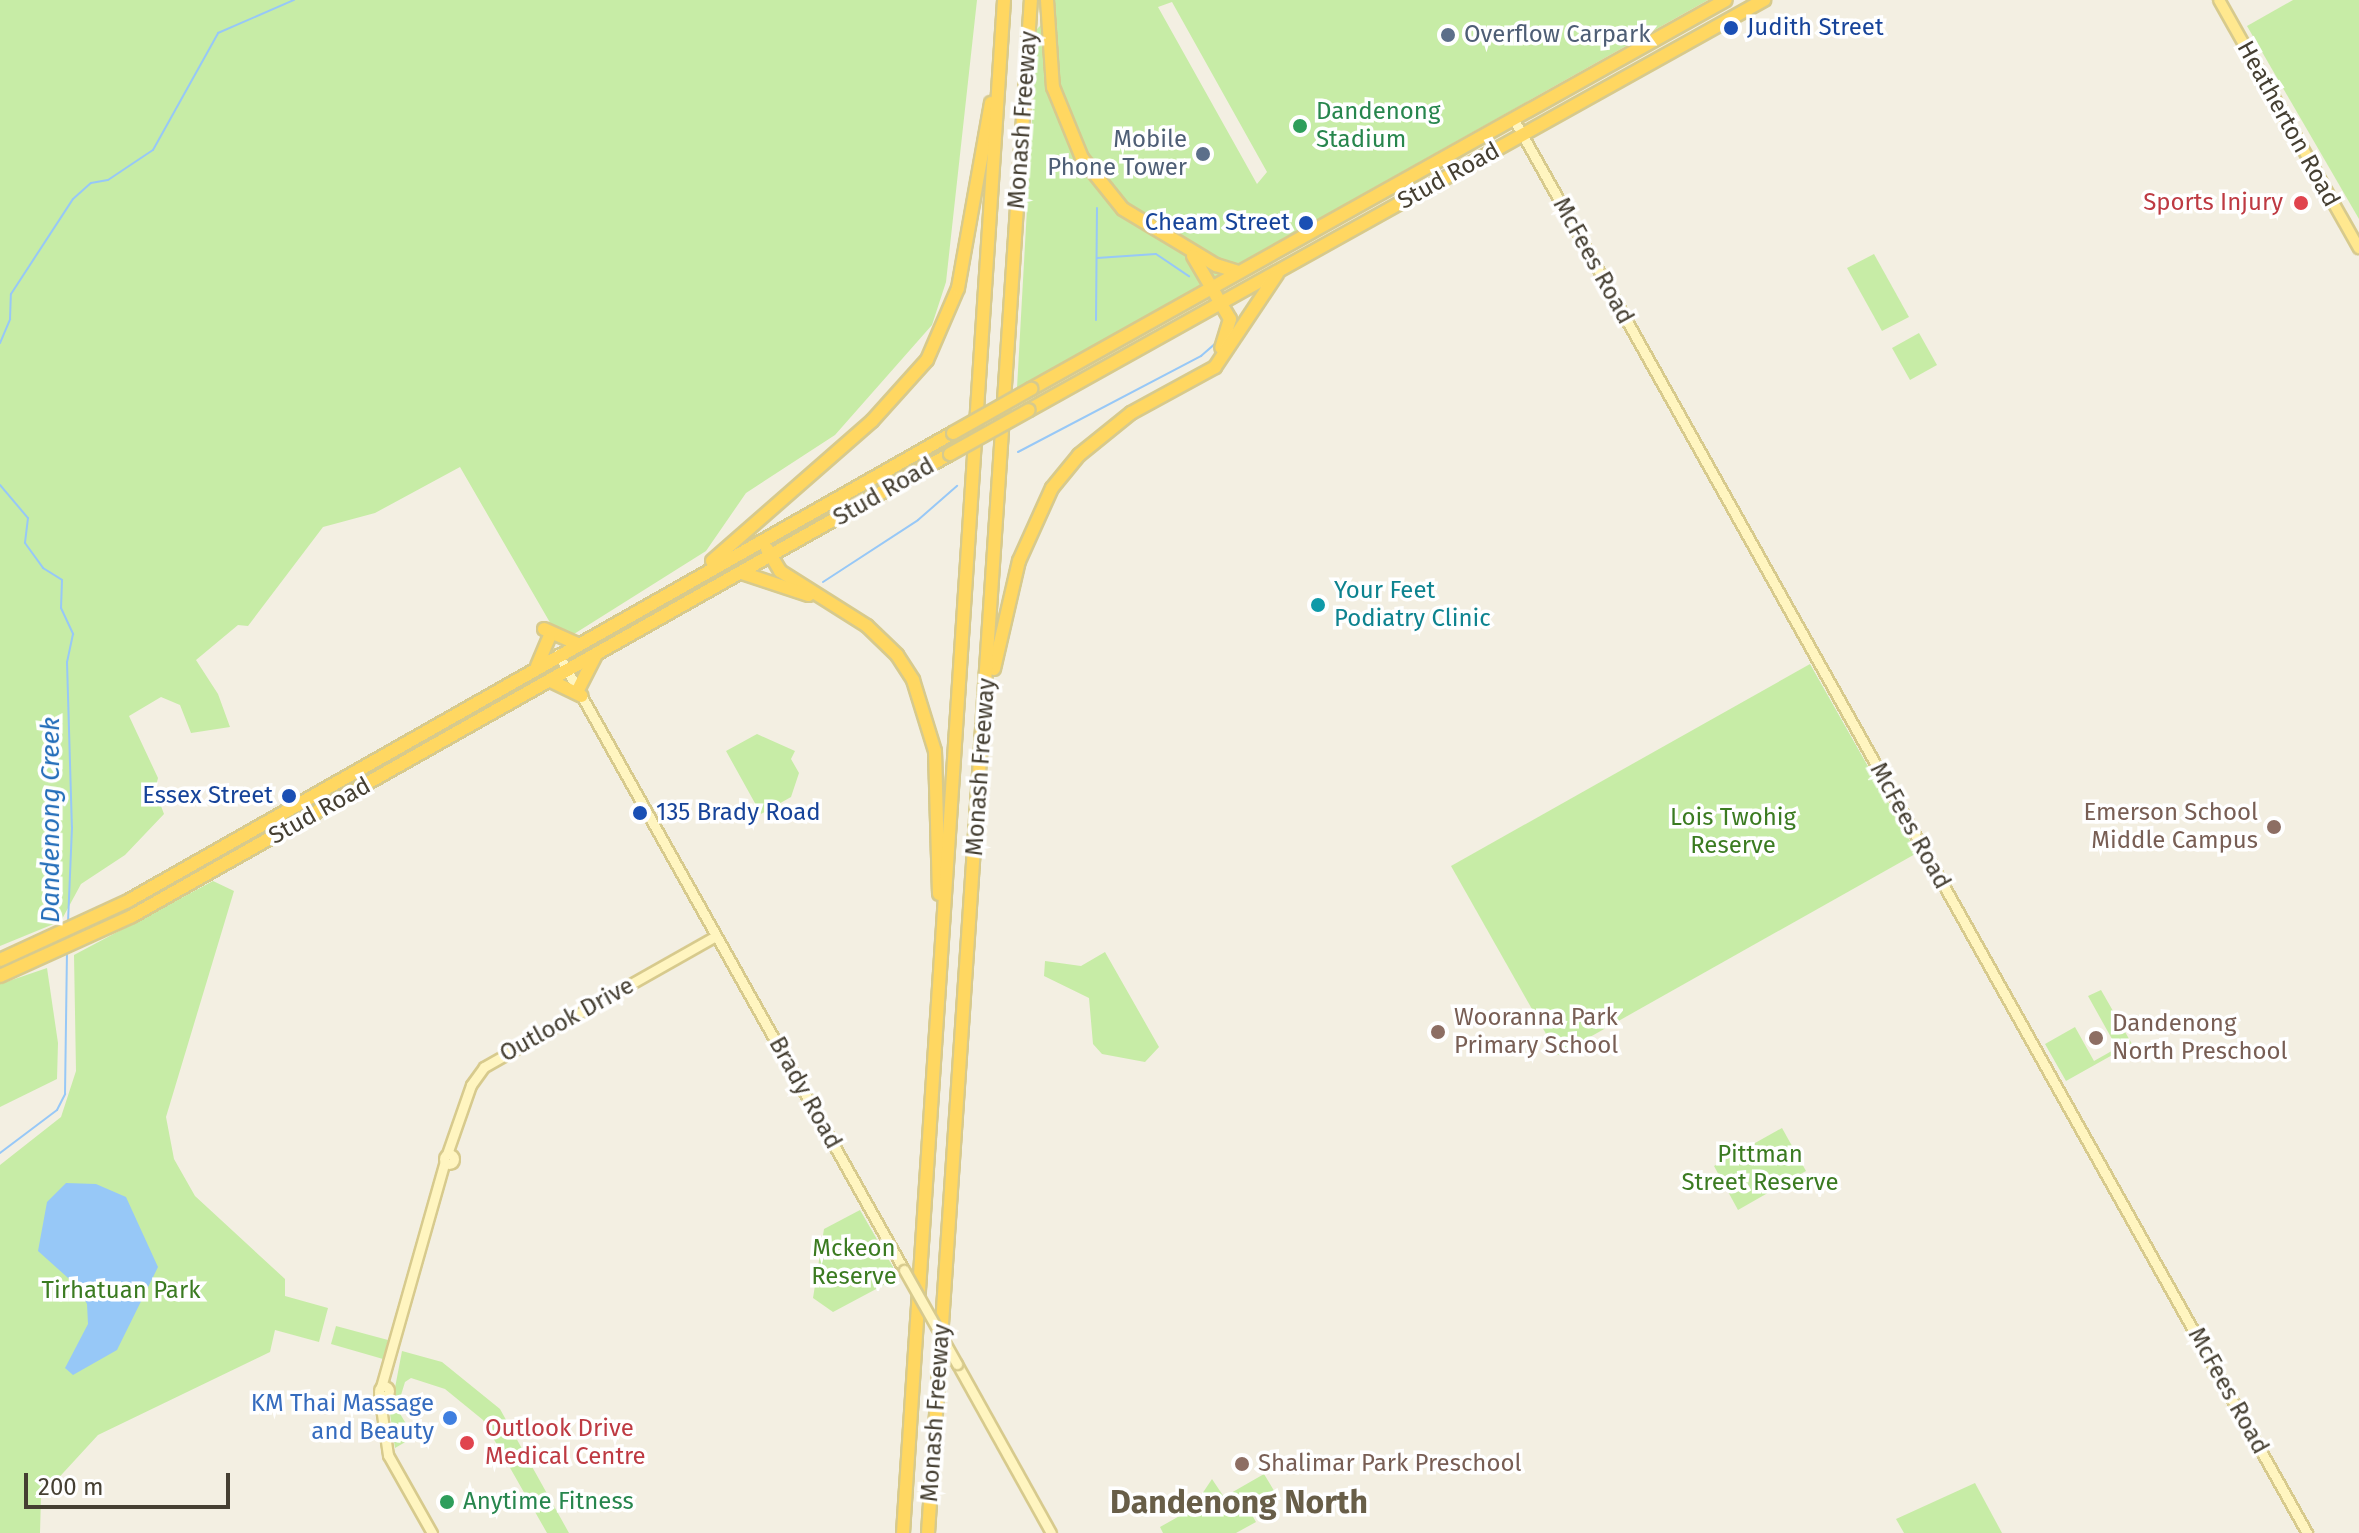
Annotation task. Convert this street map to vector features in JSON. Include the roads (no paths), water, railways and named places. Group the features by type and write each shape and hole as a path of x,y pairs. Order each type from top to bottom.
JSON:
{"highway":[{"name":"Monash Freeway","path":"903,1533 1004,0"},
{"name":"Monash Freeway","path":"928,1533 1031,0"},
{"path":"1047,0 1053,87 1082,158 1123,209 1178,244 1236,271"},
{"name":"Stud Road","path":"0,960 88,921 1211,285 1726,0"},
{"name":"Stud Road","path":"0,976 86,940 1764,0"},
{"path":"695,576 906,388 943,331 971,231 1002,38"},
{"path":"1178,244 1197,260 1230,319 1228,337 1216,356 1181,386"},
{"path":"985,720 1007,603 1038,511 1079,455 1100,436 1215,367 1228,352 1259,296 1285,266"},
{"path":"767,512 761,525 763,539 780,571 867,626 897,655 926,711 935,751 942,972"},
{"path":"741,573 819,595"},
{"path":"537,666 546,633 577,644"},
{"path":"551,681 580,693 596,655"}],"main road":[{"name":"Heatherton Road","path":"2219,0 2358,246"}],"street":[{"name":"McFees Road","path":"1513,118 2307,1533"},
{"name":"Brady Road","path":"558,654 1051,1533"},
{"name":"Outlook Drive","path":"432,1533 388,1455 380,1412 471,1085 484,1067 716,936"}],"water":[{"path":"66,1183 96,1184 126,1197 158,1267 117,1350 73,1375 65,1368 88,1324 87,1304 77,1286 38,1251 47,1202"}],"waterway":[{"name":"Dandenong Creek","path":"0,343 10,319 11,294 73,199 91,183 108,180 153,150 218,33 294,0"},
{"path":"1096,320 1097,208"},
{"path":"1097,258 1156,254 1189,276"},
{"path":"1018,452 1201,356 1216,343"},
{"name":"Dandenong Creek","path":"0,485 28,518 25,543 43,568 62,580 61,608 73,634 67,662 72,827 68,923"},
{"path":"823,582 918,520 957,486"},
{"name":"Dandenong Creek","path":"0,1153 57,1110 65,1094 67,953"}],"place":[{"name":"Judith Street","path":"1731,28"},
{"name":"Overflow Carpark","path":"1448,35"},
{"name":"Dandenong Stadium","path":"1300,126"},
{"name":"Mobile Phone Tower","path":"1203,154"},
{"name":"Sports Injury","path":"2301,203"},
{"name":"Cheam Street","path":"1306,223"},
{"name":"Your Feet Podiatry Clinic","path":"1318,605"},
{"name":"Essex Street","path":"289,796"},
{"name":"135 Brady Road","path":"640,813"},
{"name":"Emerson School Middle Campus","path":"2274,827"},
{"name":"Wooranna Park Primary School","path":"1438,1032"},
{"name":"Dandenong North Preschool","path":"2096,1038"},
{"name":"KM Thai Massage and Beauty","path":"450,1418"},
{"name":"Outlook Drive Medical Centre","path":"467,1443"},
{"name":"Shalimar Park Preschool","path":"1242,1464"},
{"name":"Anytime Fitness","path":"447,1502"}],"district":[{"name":"Dandenong North","path":"1239,1502"}],"park label":[{"name":"Lois Twohig Reserve","path":"1733,832"},
{"name":"Pittman Street Reserve","path":"1760,1169"},
{"name":"Mckeon Reserve","path":"854,1263"},
{"name":"Tirhatuan Park","path":"121,1291"}]}
